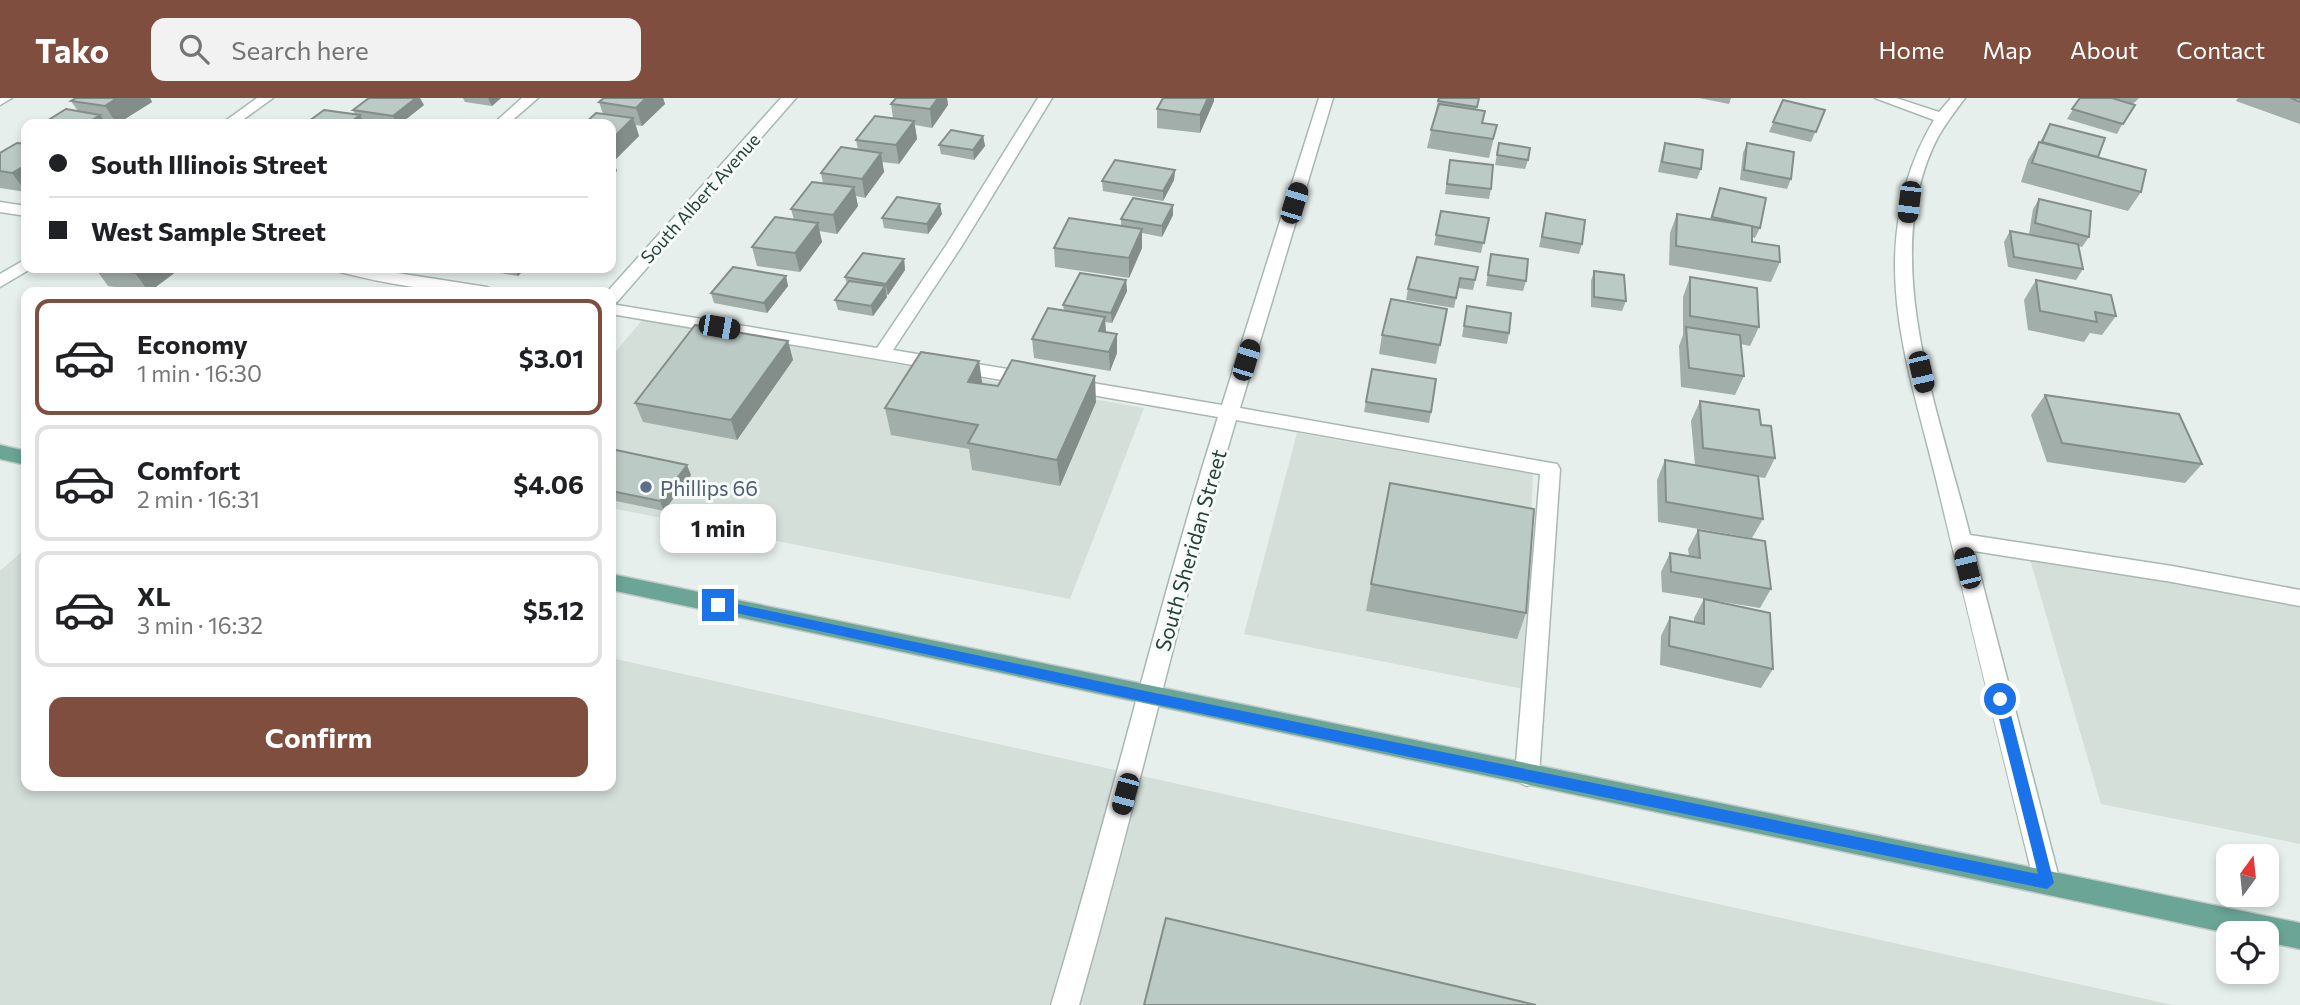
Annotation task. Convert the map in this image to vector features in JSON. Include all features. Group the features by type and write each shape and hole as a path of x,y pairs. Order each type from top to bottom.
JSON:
{"main road":[{"path":"0,452 21,457"},
{"path":"616,583 2300,936"}],"street":[{"path":"0,101 5,98"},
{"path":"235,119 266,98"},
{"path":"506,119 531,98"},
{"name":"South Albert Avenue","path":"616,292 789,98"},
{"path":"882,354 955,244 1045,98"},
{"name":"South Sheridan Street","path":"1065,1005 1106,866 1191,535 1326,98"},
{"path":"1882,98 1943,118"},
{"path":"1958,98 1943,118 1919,167 1909,202 1905,238 1905,288 1915,348 1960,541 2047,883"},
{"path":"0,207 21,210"},
{"path":"0,282 21,267"},
{"path":"366,273 452,287"},
{"path":"616,310 1230,412 1550,469 1527,775"},
{"path":"1960,541 2172,574 2300,598"}],"shaded area":[{"path":"643,319 1144,408 1070,599 616,509 616,351"},
{"path":"1297,433 1533,474 1523,689 1244,634"},
{"path":"21,552 21,791 616,791 616,659 2173,1005 0,1005 0,571"},
{"path":"2029,556 2300,602 2300,844 2101,804"}],"building":[{"path":"76,98 117,98 105,106 71,101"},
{"path":"369,98 416,98 393,116 353,110"},
{"path":"604,98 646,98 636,108 599,102"},
{"path":"896,98 938,98 930,109 891,104"},
{"path":"1163,98 1208,98 1200,115 1157,109"},
{"path":"1439,98 1479,98 1477,107 1438,101"},
{"path":"2080,98 2112,98 2135,105 2123,124 2072,109"},
{"path":"1783,100 1825,110 1816,132 1773,122"},
{"path":"1439,104 1485,111 1482,123 1497,125 1493,139 1431,130"},
{"path":"66,109 100,115 93,119 50,119"},
{"path":"324,110 360,115 355,119 312,119"},
{"path":"596,113 633,118 616,135 616,119 589,119"},
{"path":"875,116 914,121 896,145 856,140"},
{"path":"2050,124 2105,138 2098,157 2042,142"},
{"path":"951,130 983,136 973,150 939,145"},
{"path":"2039,142 2146,170 2141,192 2032,163"},
{"path":"21,143 21,168 12,173 0,171 0,153"},
{"path":"1499,143 1530,148 1528,160 1497,155"},
{"path":"1665,143 1703,150 1701,169 1662,162"},
{"path":"1747,143 1794,152 1791,179 1744,170"},
{"path":"841,147 881,153 862,179 821,173"},
{"path":"1115,160 1175,170 1163,191 1102,181"},
{"path":"1450,160 1493,165 1491,189 1447,184"},
{"path":"812,182 854,187 833,215 791,209"},
{"path":"1720,188 1766,198 1760,228 1712,217"},
{"path":"897,197 940,204 927,224 882,218"},
{"path":"1133,198 1173,205 1162,226 1121,219"},
{"path":"2039,199 2091,211 2089,237 2035,223"},
{"path":"1441,211 1489,218 1484,243 1436,235"},
{"path":"1546,213 1585,220 1582,244 1542,237"},
{"path":"1677,214 1752,226 1752,242 1779,246 1780,262 1676,246"},
{"path":"775,217 818,223 795,253 752,247"},
{"path":"1069,218 1142,229 1129,258 1054,248"},
{"path":"2010,231 2078,244 2083,269 2014,257"},
{"path":"863,253 904,259 886,284 845,277"},
{"path":"1491,254 1528,259 1526,281 1488,275"},
{"path":"1417,257 1478,267 1475,280 1460,278 1456,298 1408,289"},
{"path":"733,267 786,276 764,303 711,293"},
{"path":"1594,271 1624,275 1626,301 1594,297"},
{"path":"1080,273 1126,280 1111,313 1063,305"},
{"path":"1690,277 1757,288 1759,327 1690,316"},
{"path":"2036,280 2111,295 2116,316 2095,312 2097,322 2040,311"},
{"path":"849,281 885,286 871,306 835,300"},
{"path":"1391,299 1447,309 1440,345 1382,335"},
{"path":"1467,306 1511,313 1509,333 1464,326"},
{"path":"1048,308 1105,317 1099,331 1117,334 1109,352 1032,339"},
{"path":"695,325 788,341 731,420 635,403"},
{"path":"1686,327 1740,335 1744,376 1689,368"},
{"path":"921,352 979,361 968,382 998,386 1012,360 1095,376 1057,460 968,443 978,425 885,408"},
{"path":"1372,369 1436,379 1431,412 1366,402"},
{"path":"2045,395 2179,414 2202,464 2062,443"},
{"path":"1700,401 1759,410 1761,425 1771,426 1775,458 1703,448"},
{"name":"Phillips 66","path":"616,450 687,465 660,501 616,492"},
{"path":"1665,460 1758,476 1763,519 1666,502"},
{"path":"1390,483 1534,509 1526,613 1371,584"},
{"path":"1698,530 1765,541 1771,589 1671,572 1670,553 1700,558"},
{"path":"1704,599 1770,613 1773,669 1669,646 1670,617 1704,624"},
{"path":"1166,918 1536,1005 1144,1005"}],"place":[{"name":"Phillips 66","path":"646,487"}],"route":[{"path":"718,605 2047,883 2000,699"}]}
